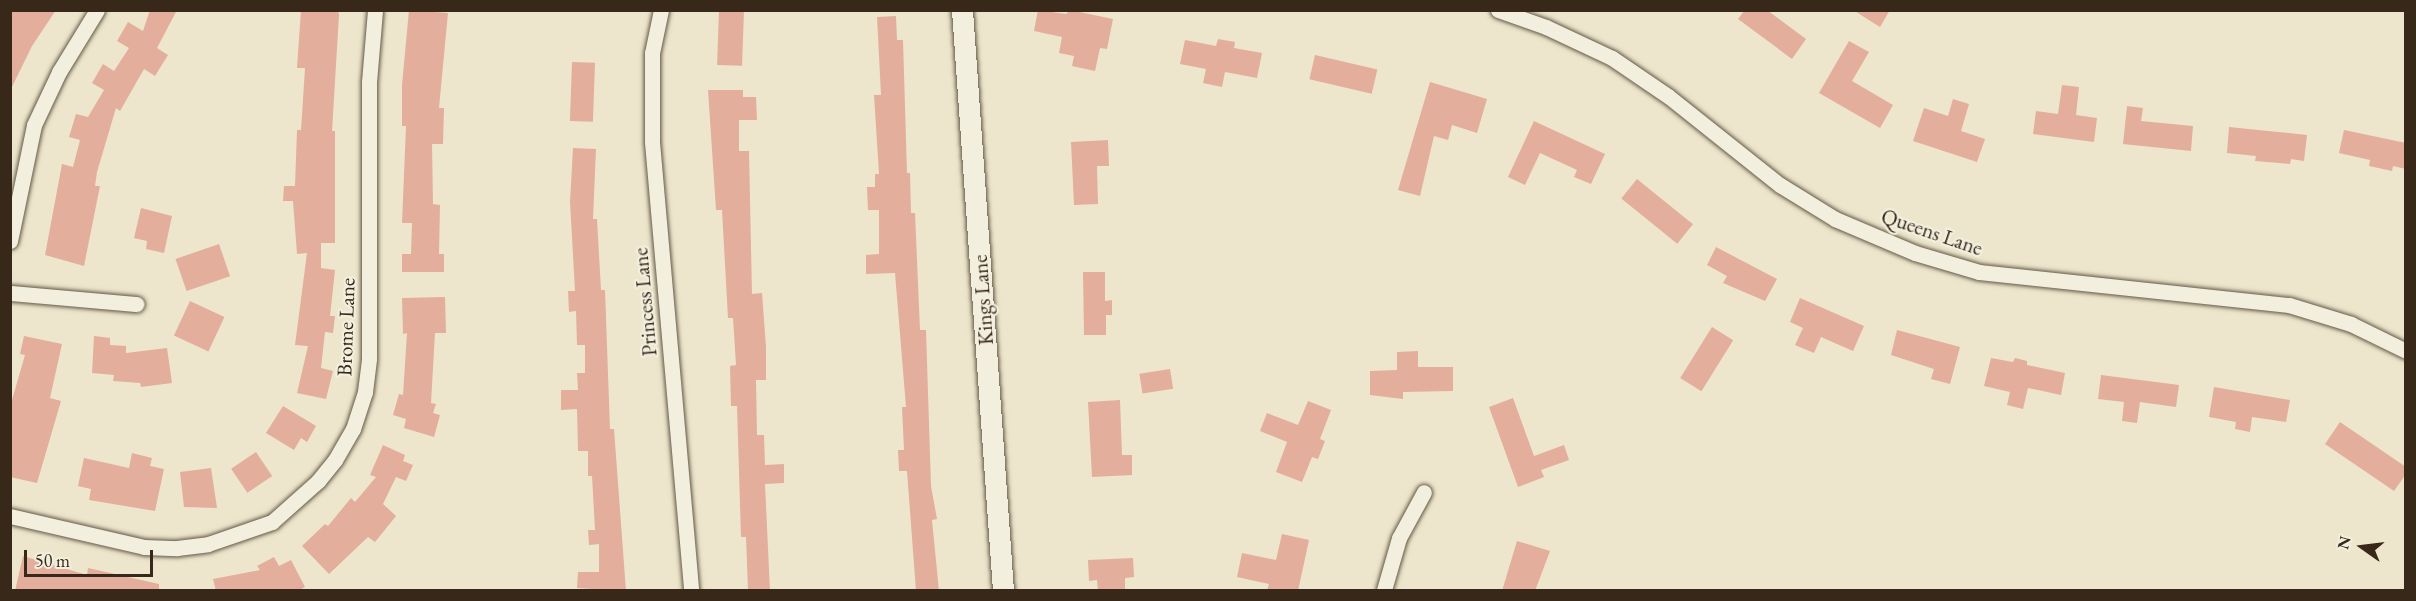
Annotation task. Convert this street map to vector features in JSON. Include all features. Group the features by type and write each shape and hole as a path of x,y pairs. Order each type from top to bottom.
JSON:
{"street":[{"path":"10,241 34,125 59,72 97,10"},
{"name":"Brome Lane","path":"10,516 144,547 177,548 208,544 272,522 318,481 335,460 353,429 365,393 369,358 369,82 375,10"},
{"name":"Princess Lane","path":"661,10 652,52 652,142 691,591"},
{"name":"Kings Lane","path":"962,10 1003,591"},
{"name":"Queens Lane","path":"1498,10 1546,27 1612,58 1668,96 1780,185 1835,219 1915,253 1979,272 2289,305 2351,324 2406,351"},
{"path":"10,293 137,304"},
{"path":"1384,591 1399,538 1424,492"}],"building":[{"path":"10,10 56,10 32,46 10,91"},
{"path":"150,10 177,10 157,48 168,55 155,76 144,69 120,111 116,108 97,172 95,186 100,186 84,266 45,255 62,164 73,167 80,140 69,137 76,114 88,117 104,90 92,83 103,64 114,71 129,48 117,41 128,22 143,31"},
{"path":"301,10 338,10 339,15 332,131 335,131 335,243 321,243 321,268 335,270 330,316 335,316 333,333 325,332 321,368 333,371 326,399 297,393 308,346 295,345 307,253 297,254 293,201 283,201 284,186 295,186 297,130 301,130 305,68 297,68"},
{"path":"409,10 448,13 439,108 444,108 443,144 432,144 433,204 440,205 439,254 444,254 444,272 402,272 402,254 411,254 412,223 402,223 406,126 402,126 402,85"},
{"path":"719,10 744,11 742,66 717,65"},
{"path":"1038,10 1066,14 1070,10 1113,19 1107,49 1100,48 1095,71 1072,66 1074,56 1059,53 1062,37 1034,31"},
{"path":"1745,10 1767,10 1806,39 1792,59 1738,19"},
{"path":"1853,10 1890,10 1880,27"},
{"path":"896,16 897,40 903,40 907,173 910,173 911,213 915,213 920,330 926,330 931,486 937,519 932,520 939,591 916,591 907,471 899,471 898,450 904,450 902,407 906,407 895,273 866,274 866,255 879,254 879,210 868,210 867,187 875,187 875,174 879,174 874,95 881,95 877,17"},
{"path":"1218,39 1235,42 1234,48 1262,53 1257,78 1225,72 1222,87 1203,83 1206,69 1180,64 1185,40 1216,46"},
{"path":"1849,41 1869,52 1852,81 1893,105 1880,128 1819,93"},
{"path":"1315,55 1377,69 1372,94 1309,79"},
{"path":"572,62 595,63 593,122 570,121"},
{"path":"1430,82 1487,99 1477,133 1452,125 1448,140 1434,136 1420,196 1398,190"},
{"path":"2062,85 2079,87 2076,115 2097,118 2094,142 2033,134 2036,111 2058,114"},
{"path":"708,90 743,90 743,97 756,97 757,120 739,120 739,151 749,151 752,294 762,293 766,347 766,380 756,380 757,435 764,435 765,465 784,464 784,483 765,484 770,591 748,591 746,537 741,537 737,406 731,406 730,366 736,365 733,318 728,318 722,210 716,210"},
{"path":"1953,99 1969,104 1961,131 1985,139 1977,162 1913,141 1924,108 1948,116"},
{"path":"2127,106 2143,108 2141,121 2193,126 2191,151 2123,144"},
{"path":"1534,121 1605,154 1591,184 1574,177 1577,170 1540,153 1525,185 1508,177"},
{"path":"2229,127 2307,135 2304,161 2291,159 2290,164 2255,161 2256,156 2227,153"},
{"path":"2344,130 2406,143 2406,169 2393,166 2392,171 2369,166 2370,160 2339,153"},
{"path":"1108,140 1109,166 1097,166 1098,204 1074,205 1071,142"},
{"path":"573,148 596,149 593,219 597,219 601,290 605,290 610,429 614,429 626,591 577,588 578,572 599,572 599,544 589,545 588,530 595,530 592,476 588,476 588,451 578,451 577,409 561,410 561,390 578,390 577,373 585,373 585,345 577,345 576,311 569,312 568,291 575,291 570,202"},
{"path":"1637,179 1693,224 1677,244 1621,198"},
{"path":"141,208 172,216 164,253 146,249 147,241 134,238"},
{"path":"219,244 230,276 187,291 176,259"},
{"path":"1716,247 1777,279 1765,301 1723,283 1727,276 1707,265"},
{"path":"1083,272 1105,272 1105,301 1112,300 1112,315 1106,315 1106,335 1084,335"},
{"path":"445,297 446,333 435,333 431,403 436,404 433,413 440,415 434,437 404,428 406,419 393,415 399,394 403,395 407,333 403,334 402,298"},
{"path":"1800,298 1864,326 1853,351 1821,337 1814,353 1795,345 1803,328 1790,322"},
{"path":"190,301 224,317 208,351 174,335"},
{"path":"1712,327 1733,340 1701,391 1680,378"},
{"path":"1897,330 1960,347 1950,384 1931,379 1934,369 1891,355"},
{"path":"24,336 62,344 50,398 61,401 37,483 10,477 10,407 25,355 20,354"},
{"path":"94,336 110,338 110,345 126,346 126,353 167,348 172,383 141,387 140,383 113,381 114,375 92,373"},
{"path":"1418,351 1418,367 1453,367 1453,391 1403,392 1403,399 1370,395 1370,371 1397,370 1397,352"},
{"path":"1991,358 2013,362 2015,358 2027,361 2027,365 2065,373 2061,395 2028,388 2023,409 2007,405 2010,392 1984,386"},
{"path":"1170,369 1173,389 1143,394 1139,374"},
{"path":"2101,375 2179,385 2176,407 2140,402 2137,423 2122,421 2124,402 2098,399"},
{"path":"2214,387 2290,400 2286,422 2252,417 2250,432 2235,429 2236,422 2209,417"},
{"path":"1513,398 1534,456 1564,445 1569,460 1541,470 1544,477 1518,487 1489,407"},
{"path":"1120,400 1122,455 1132,455 1132,475 1092,477 1088,402"},
{"path":"1308,401 1331,410 1320,439 1325,441 1318,459 1312,457 1302,482 1276,472 1287,442 1260,431 1267,413 1298,425"},
{"path":"283,406 316,426 307,442 301,438 294,450 266,433"},
{"path":"2340,422 2406,467 2406,474 2394,491 2325,444"},
{"path":"383,445 405,455 403,461 413,465 406,481 396,477 383,504 396,516 375,542 368,537 329,574 302,546 325,524 328,526 351,498 355,502 376,477 370,475"},
{"path":"256,452 272,476 247,493 231,469"},
{"path":"132,453 152,458 150,466 164,469 155,511 89,500 91,489 78,486 84,458 129,468"},
{"path":"211,468 217,508 184,507 180,472"},
{"path":"1282,534 1309,540 1298,591 1267,591 1269,584 1237,577 1242,553 1276,560"},
{"path":"1517,541 1550,551 1535,591 1502,591"},
{"path":"23,556 87,575 88,568 159,584 159,591 15,591"},
{"path":"274,557 279,566 291,560 305,587 298,591 216,591 213,579 260,570 257,566"},
{"path":"1133,558 1134,577 1125,578 1125,591 1098,591 1097,580 1089,581 1088,560"}]}
